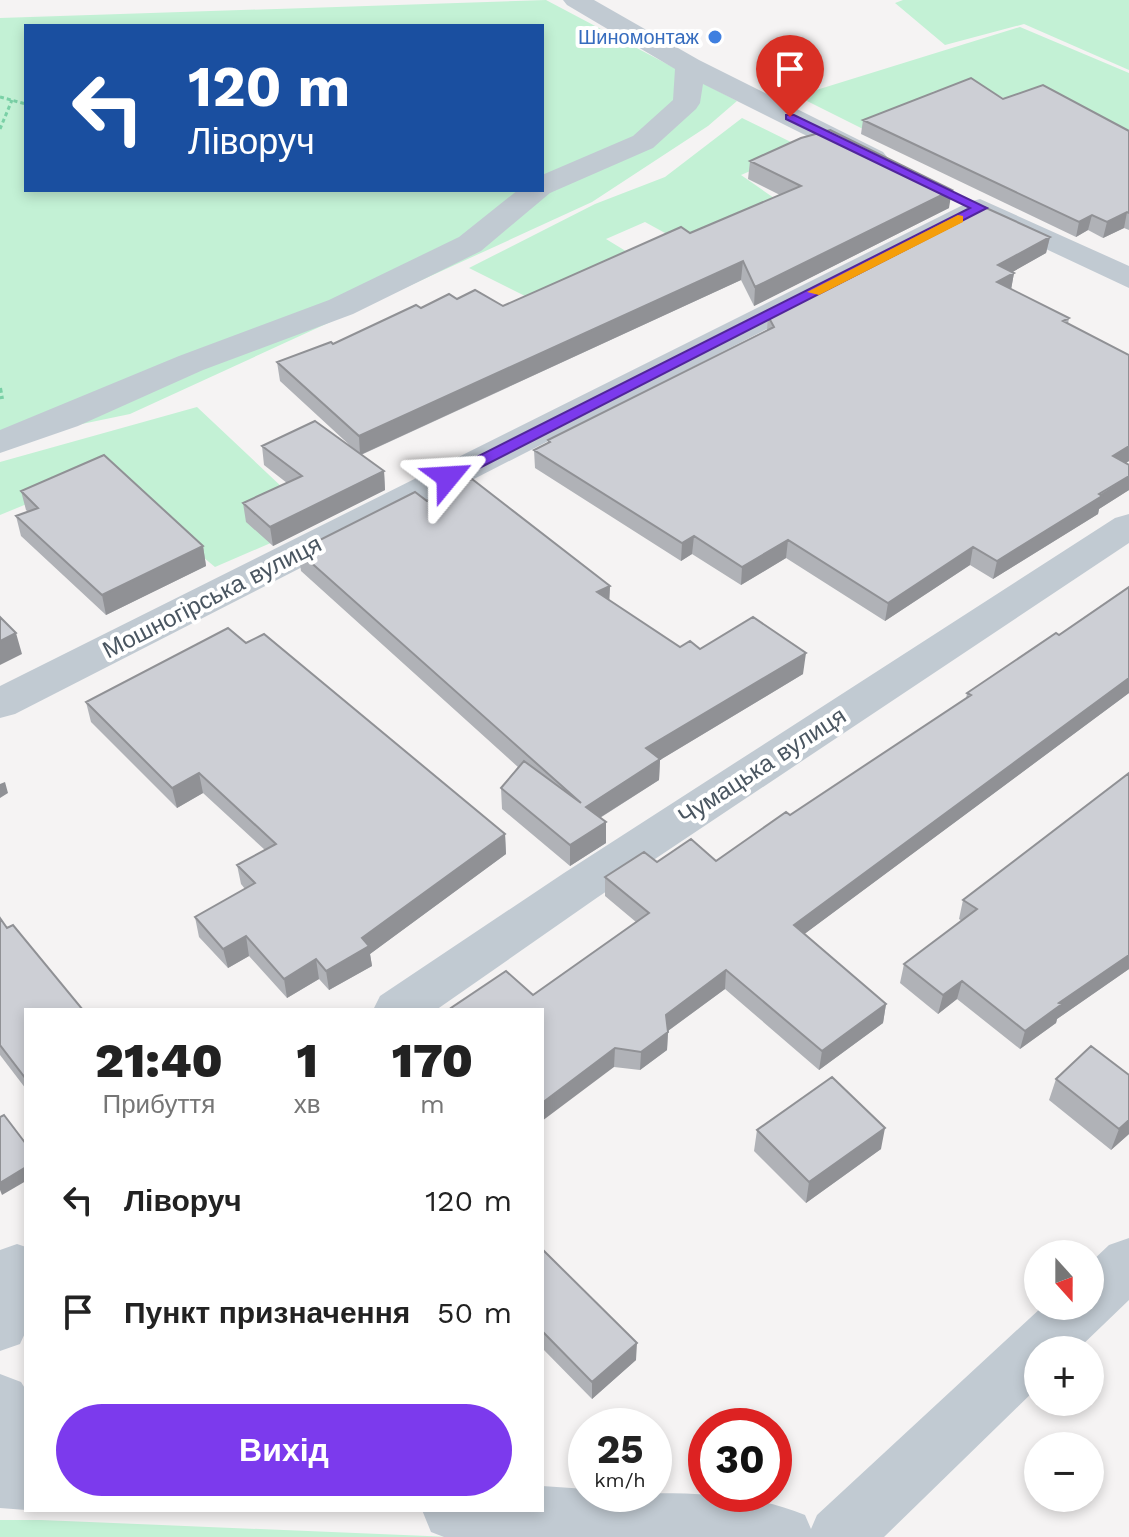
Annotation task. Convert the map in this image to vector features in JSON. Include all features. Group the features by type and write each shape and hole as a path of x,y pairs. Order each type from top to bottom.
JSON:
{"street":[{"path":"576,0 689,66 895,169"},
{"path":"544,185 643,142 686,103 689,66"},
{"path":"0,442 65,418 191,363 341,307 470,244 535,192"},
{"name":"Мошногірська вулиця","path":"0,704 966,202 1129,278"},
{"name":"Чумацька вулиця","path":"401,1008 581,885 1129,526"},
{"path":"1104,1287 1129,1263"},
{"path":"0,1325 14,1271"},
{"path":"839,1537 1068,1320"},
{"path":"0,1402 24,1439"},
{"path":"0,1478 24,1480"},
{"path":"481,1512 766,1532 783,1537"}],"path":[{"path":"0,97 24,103"},
{"path":"0,129 12,100"}],"green space":[{"path":"546,0 737,101 708,126 592,202 130,414 0,441 0,18"},
{"path":"903,0 1129,0 1129,70 1024,24 945,45 895,3"},
{"path":"1020,27 1129,73 1129,132 1014,103 980,86 962,83 932,92 922,105 863,129 797,96"},
{"path":"742,118 803,148 741,175 774,198 705,255 645,222 606,239 642,261 535,301 469,268 595,204 665,177"},
{"path":"197,407 319,522 215,567 102,473 0,515 0,462"},
{"path":"0,1520 41,1520 451,1537 0,1537"}],"building":[{"path":"971,78 1003,99 1043,85 1129,131 1129,213 1107,222 1092,215 1079,222 863,120"},
{"path":"830,130 952,190 755,287 743,261 359,436 277,362 331,342 333,344 416,305 421,308 449,294 457,299 475,290 503,306 681,227 690,233 801,186 750,161 801,138"},
{"path":"984,207 1050,237 998,265 1014,273 997,282 1069,318 1063,321 1129,355 1129,446 1113,456 1129,465 1129,476 997,561 973,547 888,603 788,540 742,567 694,536 682,543 534,450 550,442 548,440 774,327 768,316"},
{"path":"315,421 384,471 270,527 243,503 302,476 262,446"},
{"path":"104,455 203,546 102,595 16,516 38,508 21,491"},
{"path":"472,479 610,586 597,592 680,647 690,641 700,649 753,617 806,653 646,748 660,759 586,807 606,822 570,845 501,788 524,761 581,803 298,551 415,492 427,501"},
{"path":"1129,587 1129,678 794,925 886,1004 822,1051 726,970 666,1015 668,1032 641,1052 615,1048 544,1101 544,1008 451,1008 506,971 533,995 649,913 605,877 644,852 657,862 691,839 716,861 786,812 790,815 971,695 967,693 1056,633 1059,635"},
{"path":"0,617 16,633 0,641"},
{"path":"228,628 246,643 264,634 505,834 362,938 369,946 326,971 316,959 284,979 246,936 223,949 195,917 255,883 237,865 276,844 199,773 172,788 86,702"},
{"path":"1129,773 1129,955 1059,1003 1062,1004 1025,1031 962,981 943,995 904,964 977,909 963,900"},
{"path":"0,918 7,928 13,925 81,1008 24,1008 24,1076 0,1045"},
{"path":"1091,1046 1129,1075 1129,1120 1119,1129 1056,1079"},
{"path":"832,1077 885,1128 809,1182 757,1130"},
{"path":"4,1115 24,1141 24,1168 0,1183 0,1117"},
{"path":"544,1251 637,1343 592,1382 544,1333"}],"slow traffic":[{"path":"814,292 958,219"}],"place":[{"name":"Шиномонтаж","path":"715,37"}],"route":[{"path":"448,477 980,208 790,117"}]}
